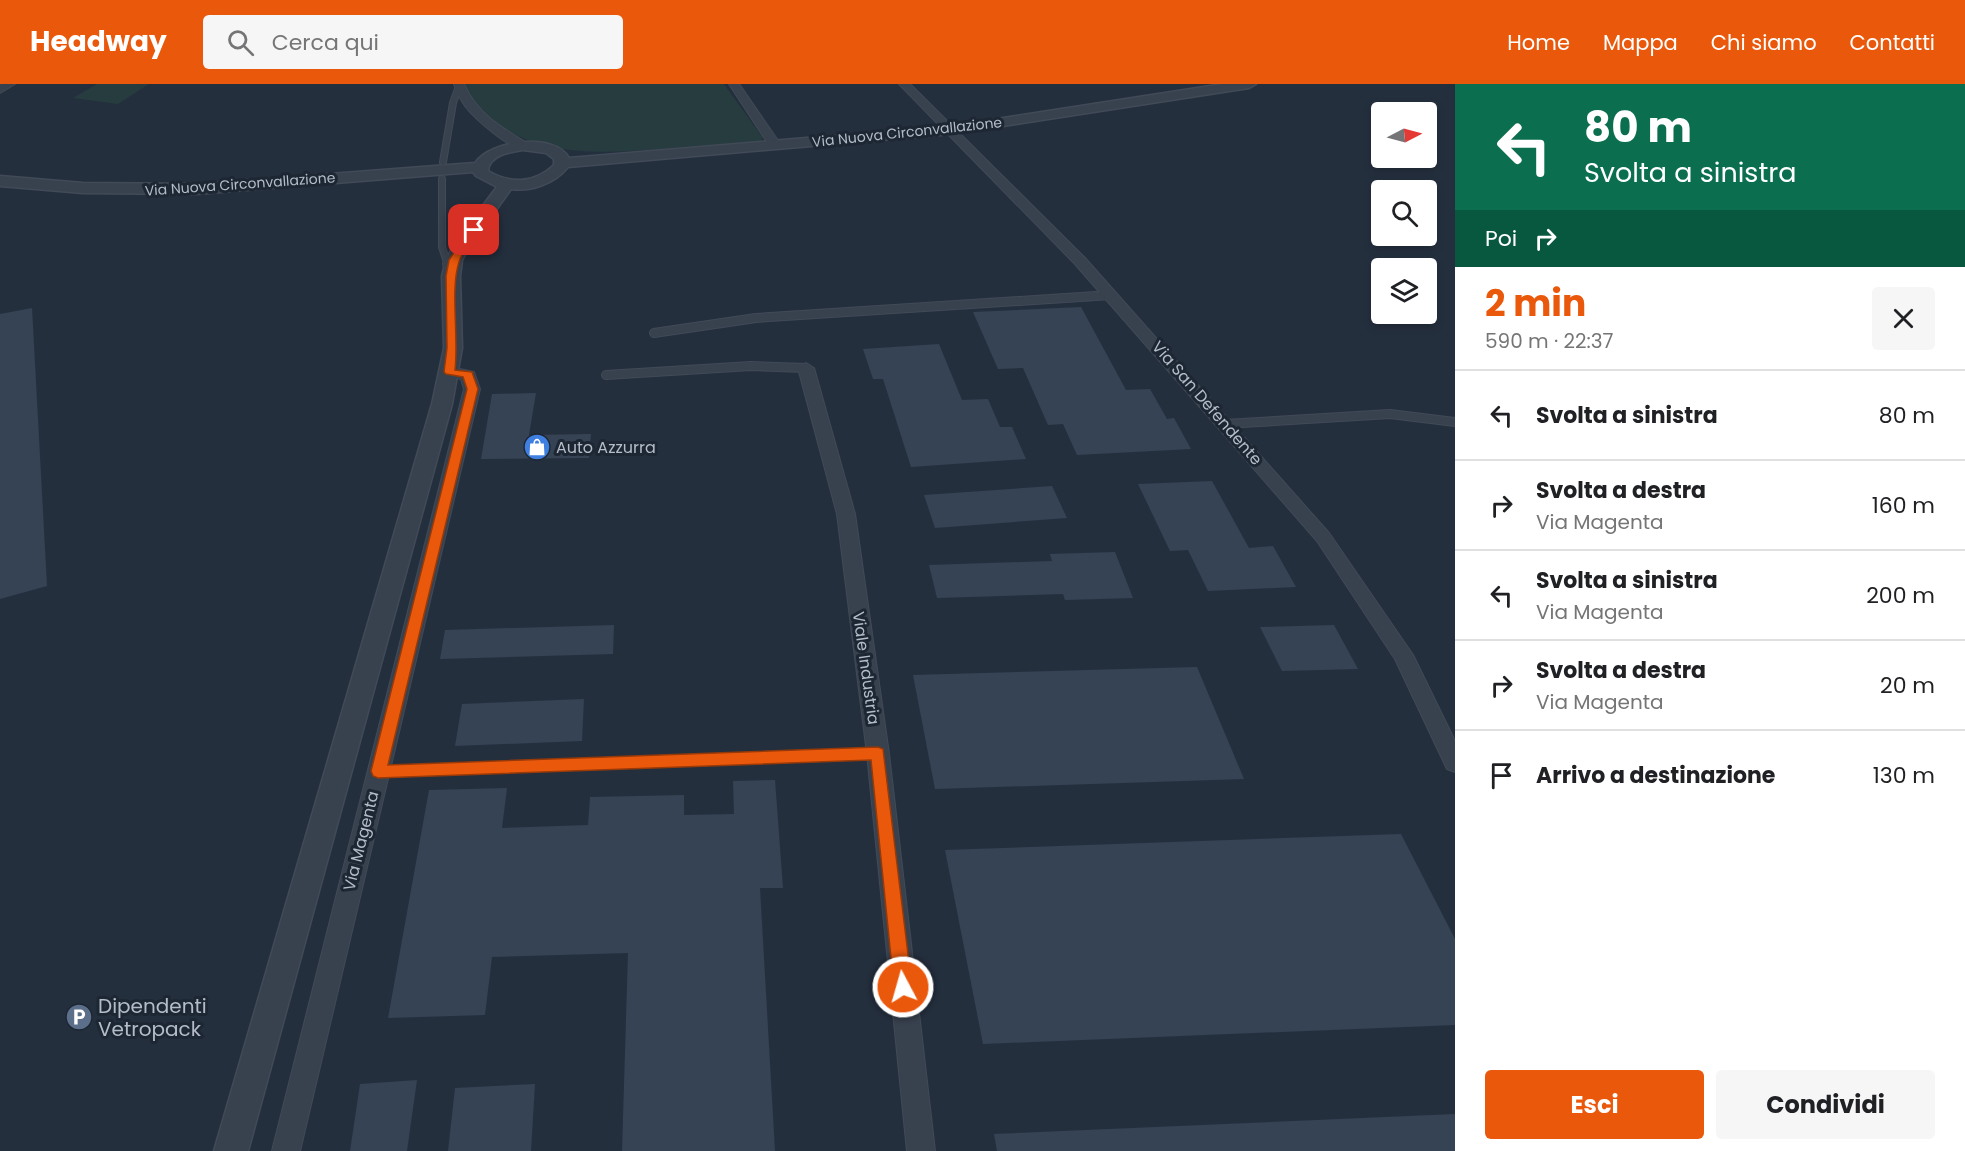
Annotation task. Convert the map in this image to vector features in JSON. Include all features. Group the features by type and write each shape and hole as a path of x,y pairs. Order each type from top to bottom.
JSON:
{"street":[{"path":"0,90 10,84"},
{"path":"734,84 776,145"},
{"name":"Via San Defendente","path":"904,84 1111,295 1323,537 1374,609 1403,655 1455,763"},
{"name":"Via Nuova Circonvallazione","path":"563,163 951,130 1249,84"},
{"path":"459,85 465,99 476,111 495,128 523,146"},
{"path":"523,146 535,146 555,152 561,157 563,163 555,175 534,183 507,184 487,178 481,172 480,167 489,155 523,146"},
{"name":"Via Nuova Circonvallazione","path":"0,181 83,188 196,189 480,167"},
{"path":"231,1151 450,372 453,348 451,276 454,260 462,245 507,184"},
{"name":"Viale Industria","path":"806,368 846,514 878,754 921,1151"},
{"name":"Via Magenta","path":"286,1151 472,389 468,375 450,372"}],"lane":[{"path":"443,162 453,103 459,85"},
{"path":"442,179 442,247 451,276"},
{"path":"654,333 756,318 1111,295"},
{"path":"606,375 751,366 806,368"},
{"path":"1225,424 1390,414 1455,422"},
{"path":"378,771 878,754"}],"green space":[{"path":"97,84 149,84 118,104 73,98"},
{"path":"463,84 724,84 763,138 760,142 599,152 549,146 526,139 505,128 475,103"}],"building":[{"path":"1081,307 1126,390 1150,389 1167,419 1174,418 1191,449 1077,455 1063,424 1048,425 1023,368 998,369 973,312"},
{"path":"32,308 47,586 0,599 0,314"},
{"path":"939,344 962,400 988,399 1000,427 1012,427 1026,459 911,467 883,379 873,379 863,349"},
{"path":"536,393 529,435 591,434 589,458 481,459 492,394"},
{"path":"1212,481 1249,548 1273,546 1296,587 1208,591 1188,550 1170,551 1138,484"},
{"path":"1052,486 1067,518 935,528 924,495"},
{"path":"1115,552 1133,598 1065,600 1063,594 937,598 929,565 1052,561 1050,554"},
{"path":"614,625 613,654 440,659 445,630"},
{"path":"1334,625 1358,669 1282,671 1260,627"},
{"path":"1197,667 1244,779 935,789 913,675"},
{"path":"584,699 582,741 455,746 462,704"},
{"path":"775,780 783,888 760,888 775,1151 622,1151 628,953 492,957 485,1015 388,1018 429,790 507,788 502,828 588,825 590,797 684,795 684,815 734,814 733,781"},
{"path":"1401,834 1455,939 1455,1025 983,1044 945,850"},
{"path":"417,1080 407,1151 350,1151 360,1084"},
{"path":"535,1084 531,1151 448,1151 455,1088"},
{"path":"1455,1114 1455,1151 997,1151 994,1134"}],"place":[{"name":"Auto Azzurra","path":"537,447"},
{"name":"Dipendenti Vetropack","path":"79,1017"}],"route":[{"path":"474,230 454,260 451,276 453,348 450,372 468,375 472,389 378,771 878,754 903,987"}]}
